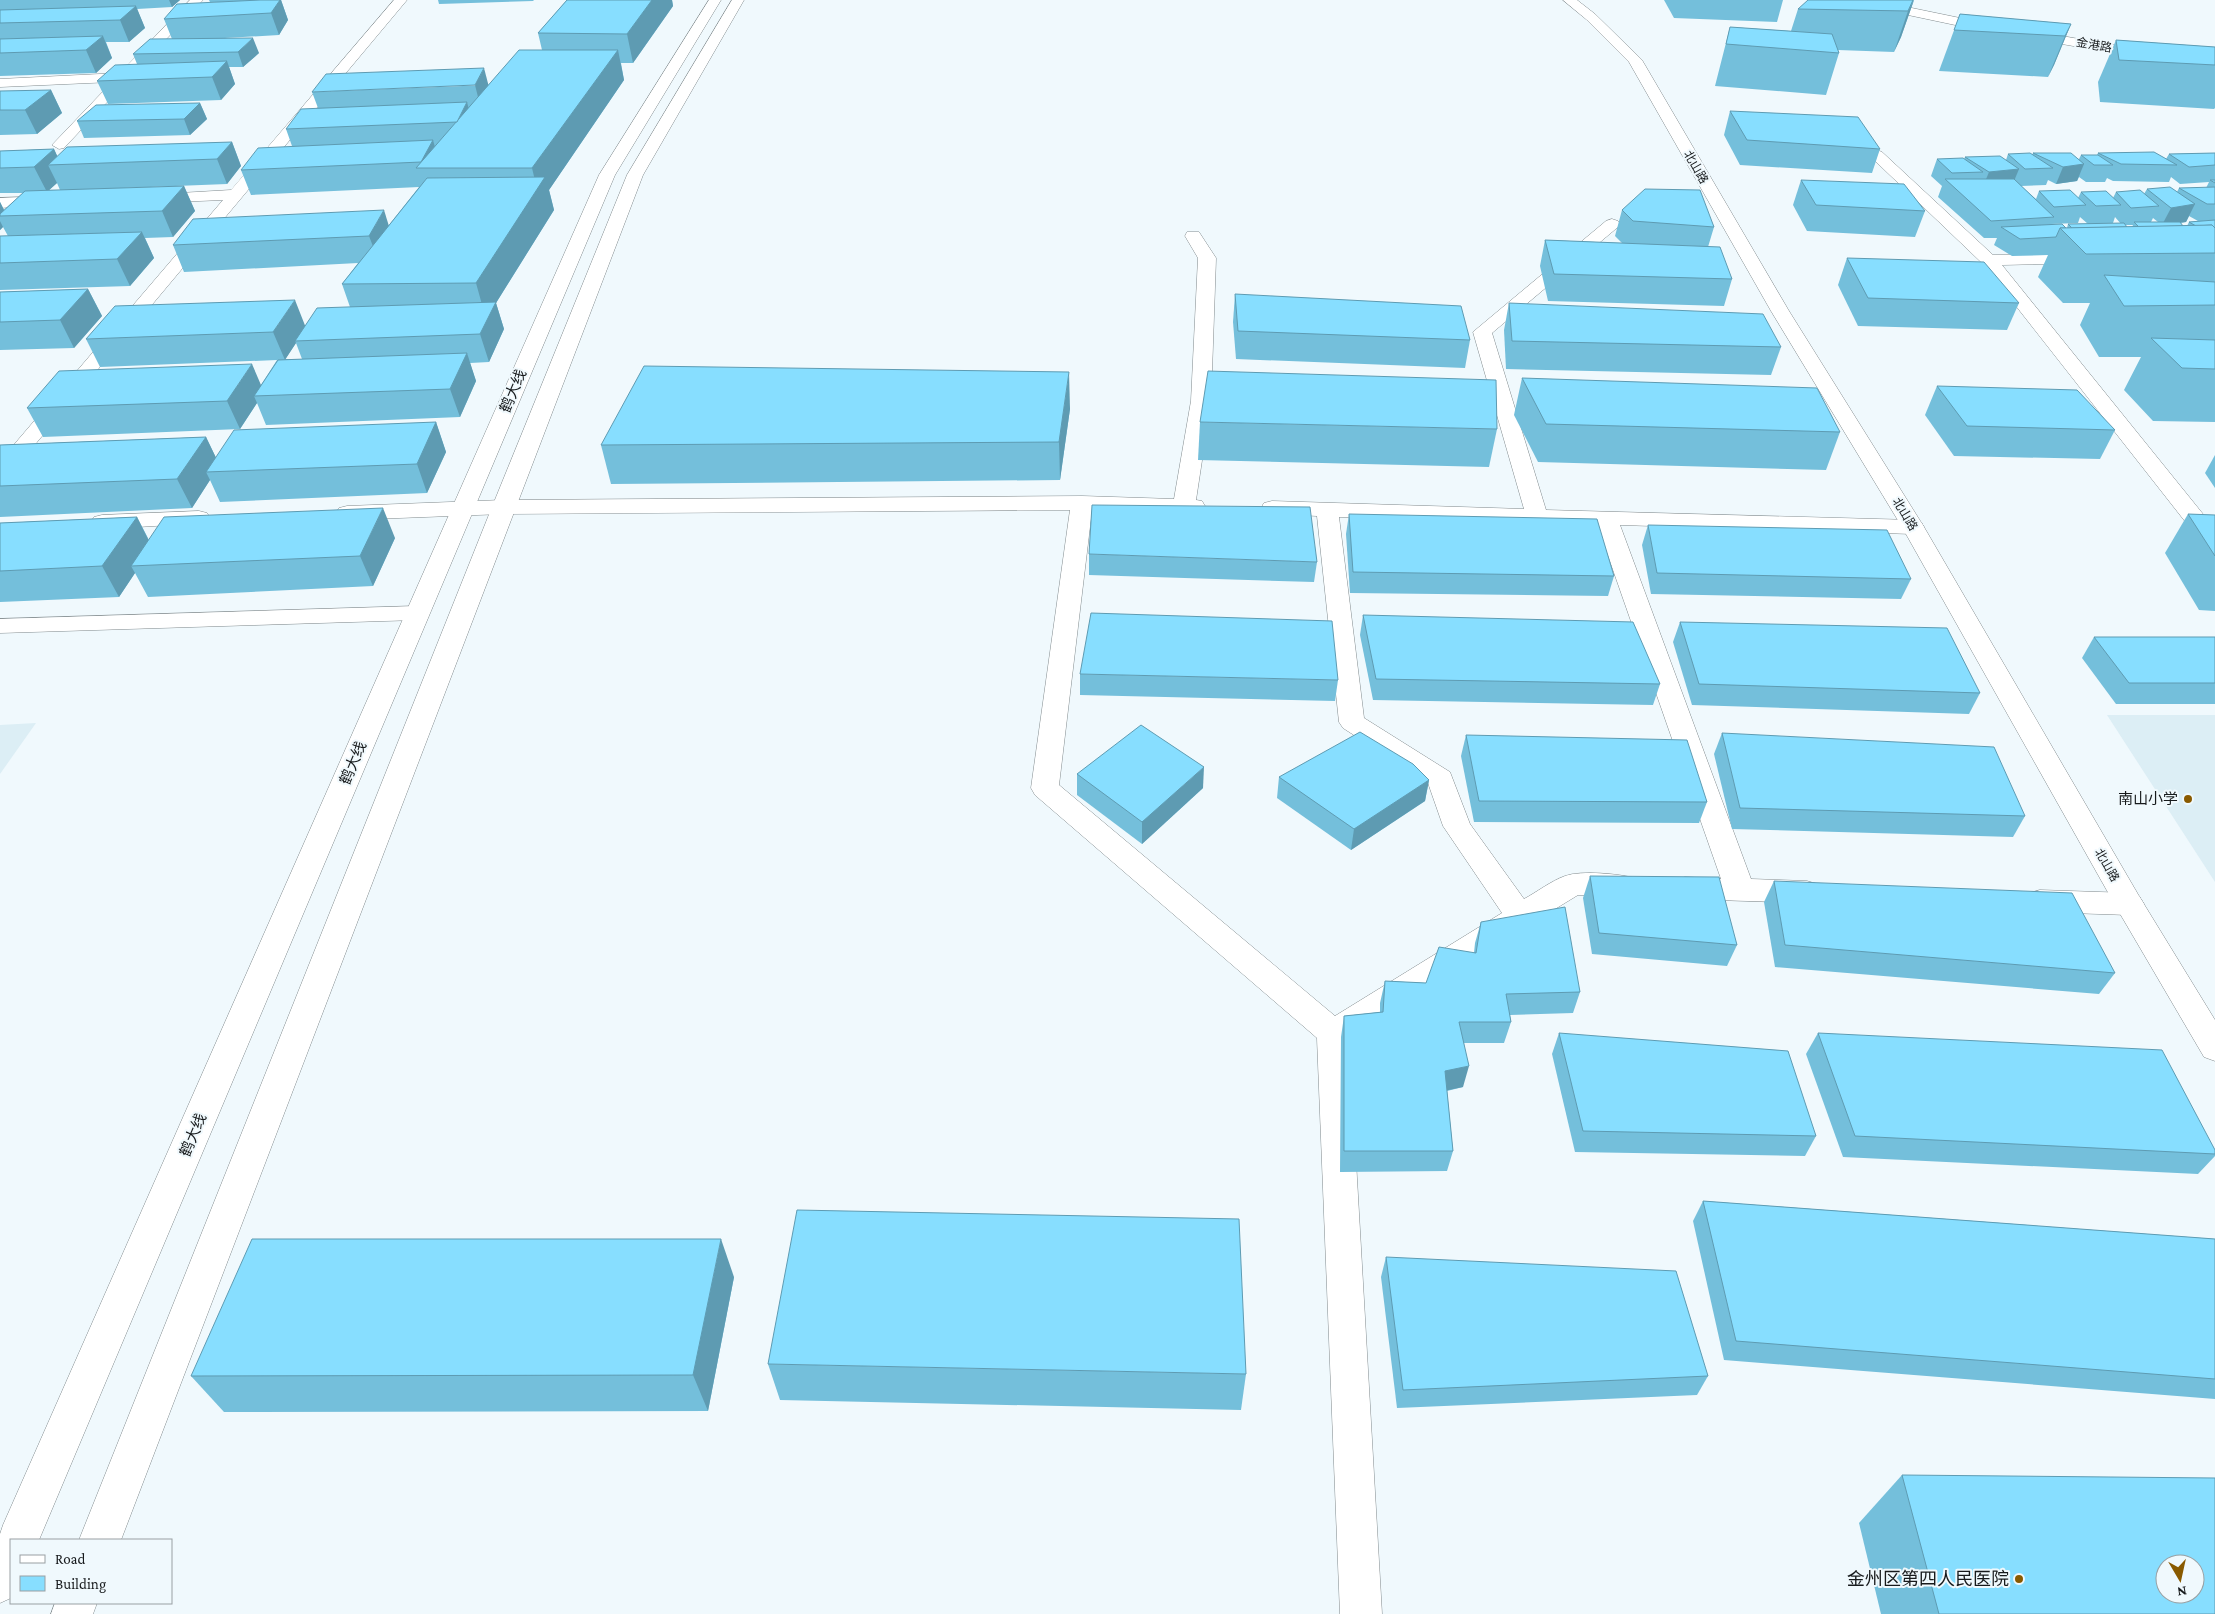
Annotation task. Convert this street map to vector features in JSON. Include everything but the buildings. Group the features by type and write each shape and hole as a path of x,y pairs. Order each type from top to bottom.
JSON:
{"street":[{"path":"59,145 197,0"},
{"path":"0,474 401,0"},
{"name":"鹤大线","path":"18,1539 607,175 715,0"},
{"path":"100,1539 635,175 738,0"},
{"name":"北山路","path":"1569,0 1591,17 1634,60 1780,311 1913,527 2129,904 2215,1048"},
{"name":"金港路","path":"1856,0 1960,22 2215,66"},
{"name":"金港路","path":"1882,0 1966,17 2215,61"},
{"path":"0,83 124,77"},
{"path":"1877,155 1989,260 2199,524"},
{"path":"138,198 236,195"},
{"path":"0,203 69,200"},
{"path":"1537,516 1482,332 1612,224"},
{"path":"1184,506 1201,401 1206,258 1193,236"},
{"path":"1989,260 2104,258"},
{"path":"324,514 503,508 1082,503 1213,507"},
{"path":"1082,503 1046,788 1333,1033 1361,1614"},
{"path":"1251,508 1913,527"},
{"path":"1327,510 1352,722 1440,778 1457,826 1520,916"},
{"path":"79,523 216,518"},
{"path":"1606,518 1740,890"},
{"path":"0,626 417,613"},
{"path":"1333,1033 1573,884 1840,893"},
{"path":"2009,900 2129,904"},
{"path":"0,1582 10,1558"}],"shaded area":[{"name":"南山小学","path":"2107,715 2215,715 2215,882"},
{"path":"36,723 0,774 0,725"}],"place":[{"name":"南山小学","path":"2188,799"},
{"name":"金州区第四人民医院","path":"2019,1579"}]}
